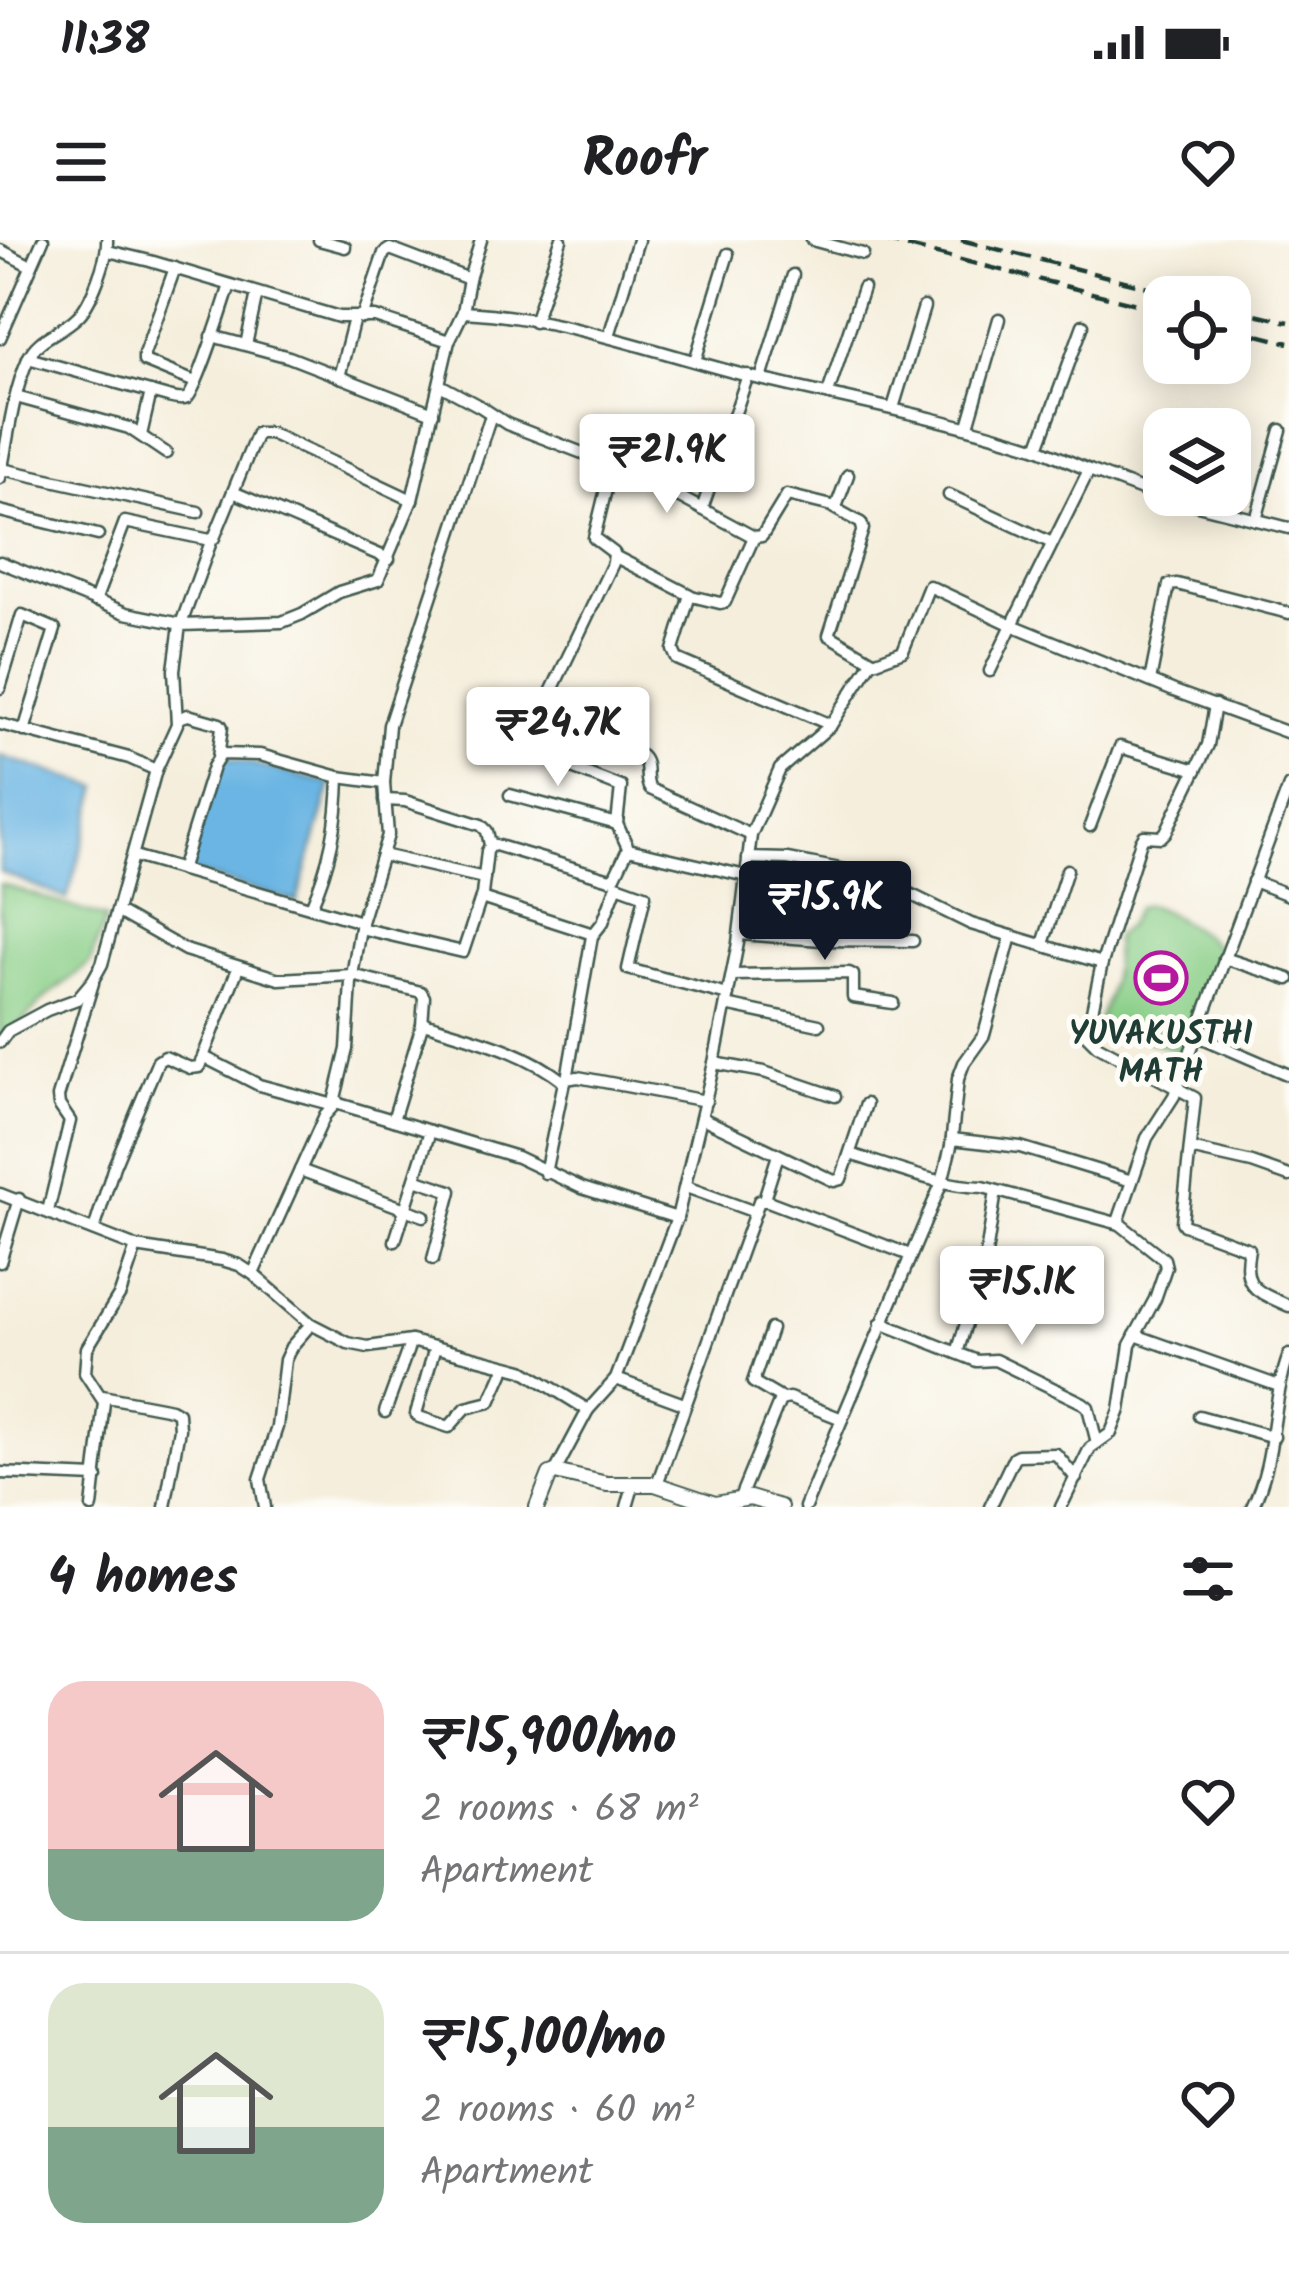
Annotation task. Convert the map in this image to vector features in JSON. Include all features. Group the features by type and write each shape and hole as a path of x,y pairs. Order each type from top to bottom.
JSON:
{"street":[{"path":"0,338 43,240"},
{"path":"0,562 126,613 181,624 282,622 339,592 376,583 412,500 449,341 463,312 482,240"},
{"path":"535,322 561,240"},
{"path":"609,336 638,240"},
{"path":"812,240 863,254"},
{"path":"326,241 345,247"},
{"path":"198,512 1,474 28,358 39,342 84,310 107,246 339,317 375,317 449,341"},
{"path":"0,250 31,266"},
{"path":"339,376 386,250 470,279"},
{"path":"695,361 728,254"},
{"path":"175,268 144,361 195,382"},
{"path":"703,509 793,275"},
{"path":"28,358 185,399 230,285"},
{"path":"828,393 863,288"},
{"path":"246,344 257,293"},
{"path":"893,408 924,307"},
{"path":"463,312 609,336 754,377 968,426 1150,493 1289,528"},
{"path":"968,426 999,319"},
{"path":"1038,448 1083,325"},
{"path":"212,336 339,376 433,413"},
{"path":"440,385 507,424 644,478 754,537 762,536 787,495 835,508 861,523 863,530 829,635 873,661"},
{"path":"140,435 151,392"},
{"path":"16,397 124,426 166,453"},
{"path":"336,1103 361,925 388,835 384,783 389,725 491,415"},
{"path":"1256,520 1280,430"},
{"path":"0,1042 8,1031 77,998 102,964 157,770 178,718 177,635 255,435 263,432 412,500"},
{"path":"612,465 594,538 614,556 691,596 724,602 754,537"},
{"path":"990,671 1089,470"},
{"path":"835,508 848,475"},
{"path":"233,492 389,559"},
{"path":"949,495 1052,543"},
{"path":"0,511 98,535"},
{"path":"95,601 124,522 212,539"},
{"path":"614,556 542,711 641,756 650,789 751,835"},
{"path":"1150,681 1168,585 1289,613"},
{"path":"537,1507 550,1474 588,1410 616,1379 677,1218 740,934 751,835 780,769 831,725 873,661 903,651 931,586 1012,625 1289,733"},
{"path":"691,596 674,657 831,725"},
{"path":"0,688 22,615 55,629 24,731"},
{"path":"1215,705 1210,738 1164,836 1143,837 1102,963 1087,1035 1196,1100 1184,1225 1248,1249 1245,1271 1252,1287 1289,1306"},
{"path":"178,718 187,715 222,727 218,758 181,870"},
{"path":"559,718 546,758 621,787 617,824 629,850"},
{"path":"0,724 130,758 157,770"},
{"path":"1090,826 1120,747 1196,770"},
{"path":"218,758 221,754 260,755 339,777 384,783"},
{"path":"311,908 332,851 339,777"},
{"path":"1120,1224 1147,1138 1177,1090 1253,881 1285,813 1289,786"},
{"path":"510,795 617,824"},
{"path":"134,856 460,953 466,949 481,898 490,844 486,829 409,802 385,800"},
{"path":"490,844 610,879 629,850 746,876"},
{"path":"382,855 484,878"},
{"path":"748,858 871,875 970,924 1102,963"},
{"path":"1043,944 1067,870"},
{"path":"1253,881 1289,895"},
{"path":"545,1173 593,934 603,922 617,885 642,892 645,899 628,969 819,1025"},
{"path":"481,898 593,934"},
{"path":"118,912 184,950 238,968 284,980 352,975 423,993 422,1025 393,1120"},
{"path":"740,934 913,941"},
{"path":"805,1507 942,1182 958,1079 984,1035 1011,936"},
{"path":"1225,958 1289,979"},
{"path":"94,1230 114,1166 158,1061 165,1058 197,1069 238,968"},
{"path":"732,975 849,973 853,975 853,997 893,1003"},
{"path":"48,1211 70,1121 58,1100 93,980"},
{"path":"422,1025 535,1060 565,1080"},
{"path":"1196,1035 1289,1075"},
{"path":"204,1057 259,1085 523,1159 582,1188 677,1218"},
{"path":"714,1063 764,1072 835,1096"},
{"path":"565,1080 575,1076 706,1101"},
{"path":"253,1274 325,1115 336,1103"},
{"path":"702,1118 834,1181 842,1179 866,1104"},
{"path":"394,1241 430,1131"},
{"path":"952,1139 1020,1147 1132,1181"},
{"path":"1190,1149 1252,1162 1289,1176"},
{"path":"850,1154 942,1182 996,1191 1120,1224 1165,1258 1155,1299 1129,1347 1118,1418 1110,1436 1090,1448 1061,1507"},
{"path":"657,1484 778,1155"},
{"path":"300,1170 424,1216"},
{"path":"415,1179 451,1191 433,1259"},
{"path":"686,1187 754,1212"},
{"path":"956,1353 986,1261 996,1191"},
{"path":"0,1194 136,1247 222,1260 253,1274 311,1324 348,1343 368,1347 411,1340 523,1370 588,1410"},
{"path":"0,1262 19,1199"},
{"path":"764,1199 910,1255"},
{"path":"92,1507 104,1402 85,1373 87,1348 120,1294 136,1247"},
{"path":"880,1323 977,1361 994,1360 1083,1403 1097,1443"},
{"path":"265,1507 260,1483 277,1430 285,1360 311,1324"},
{"path":"771,1329 753,1382 782,1399 842,1420"},
{"path":"1135,1335 1279,1386"},
{"path":"385,1412 411,1340"},
{"path":"435,1347 416,1414 449,1427 466,1408 490,1402 506,1366"},
{"path":"1252,1507 1283,1415 1279,1386 1289,1355"},
{"path":"616,1379 684,1404"},
{"path":"102,1396 178,1413 165,1507"},
{"path":"739,1500 782,1399"},
{"path":"1198,1415 1274,1438"},
{"path":"990,1507 1015,1456 1056,1454 1076,1478"},
{"path":"555,1472 607,1484 657,1484 715,1504 757,1499 780,1507"},
{"path":"0,1473 98,1477"},
{"path":"627,1507 634,1483"}],"green space":[{"path":"0,884 106,918 90,963 45,998 0,1045"},
{"name":"YUVAKUSTHI MATH","path":"1146,905 1186,924 1220,952 1184,1053 1100,1023 1115,936 1137,908"}],"water":[{"path":"0,756 99,787 67,899 0,872"},
{"path":"222,756 331,784 297,902 185,870"}],"railway":[{"path":"881,240 1143,306"},
{"path":"961,240 1143,286"},
{"path":"1251,313 1289,322"},
{"path":"1251,333 1289,343"}],"place":[{"name":"YUVAKUSTHI MATH","path":"1161,978"}]}
